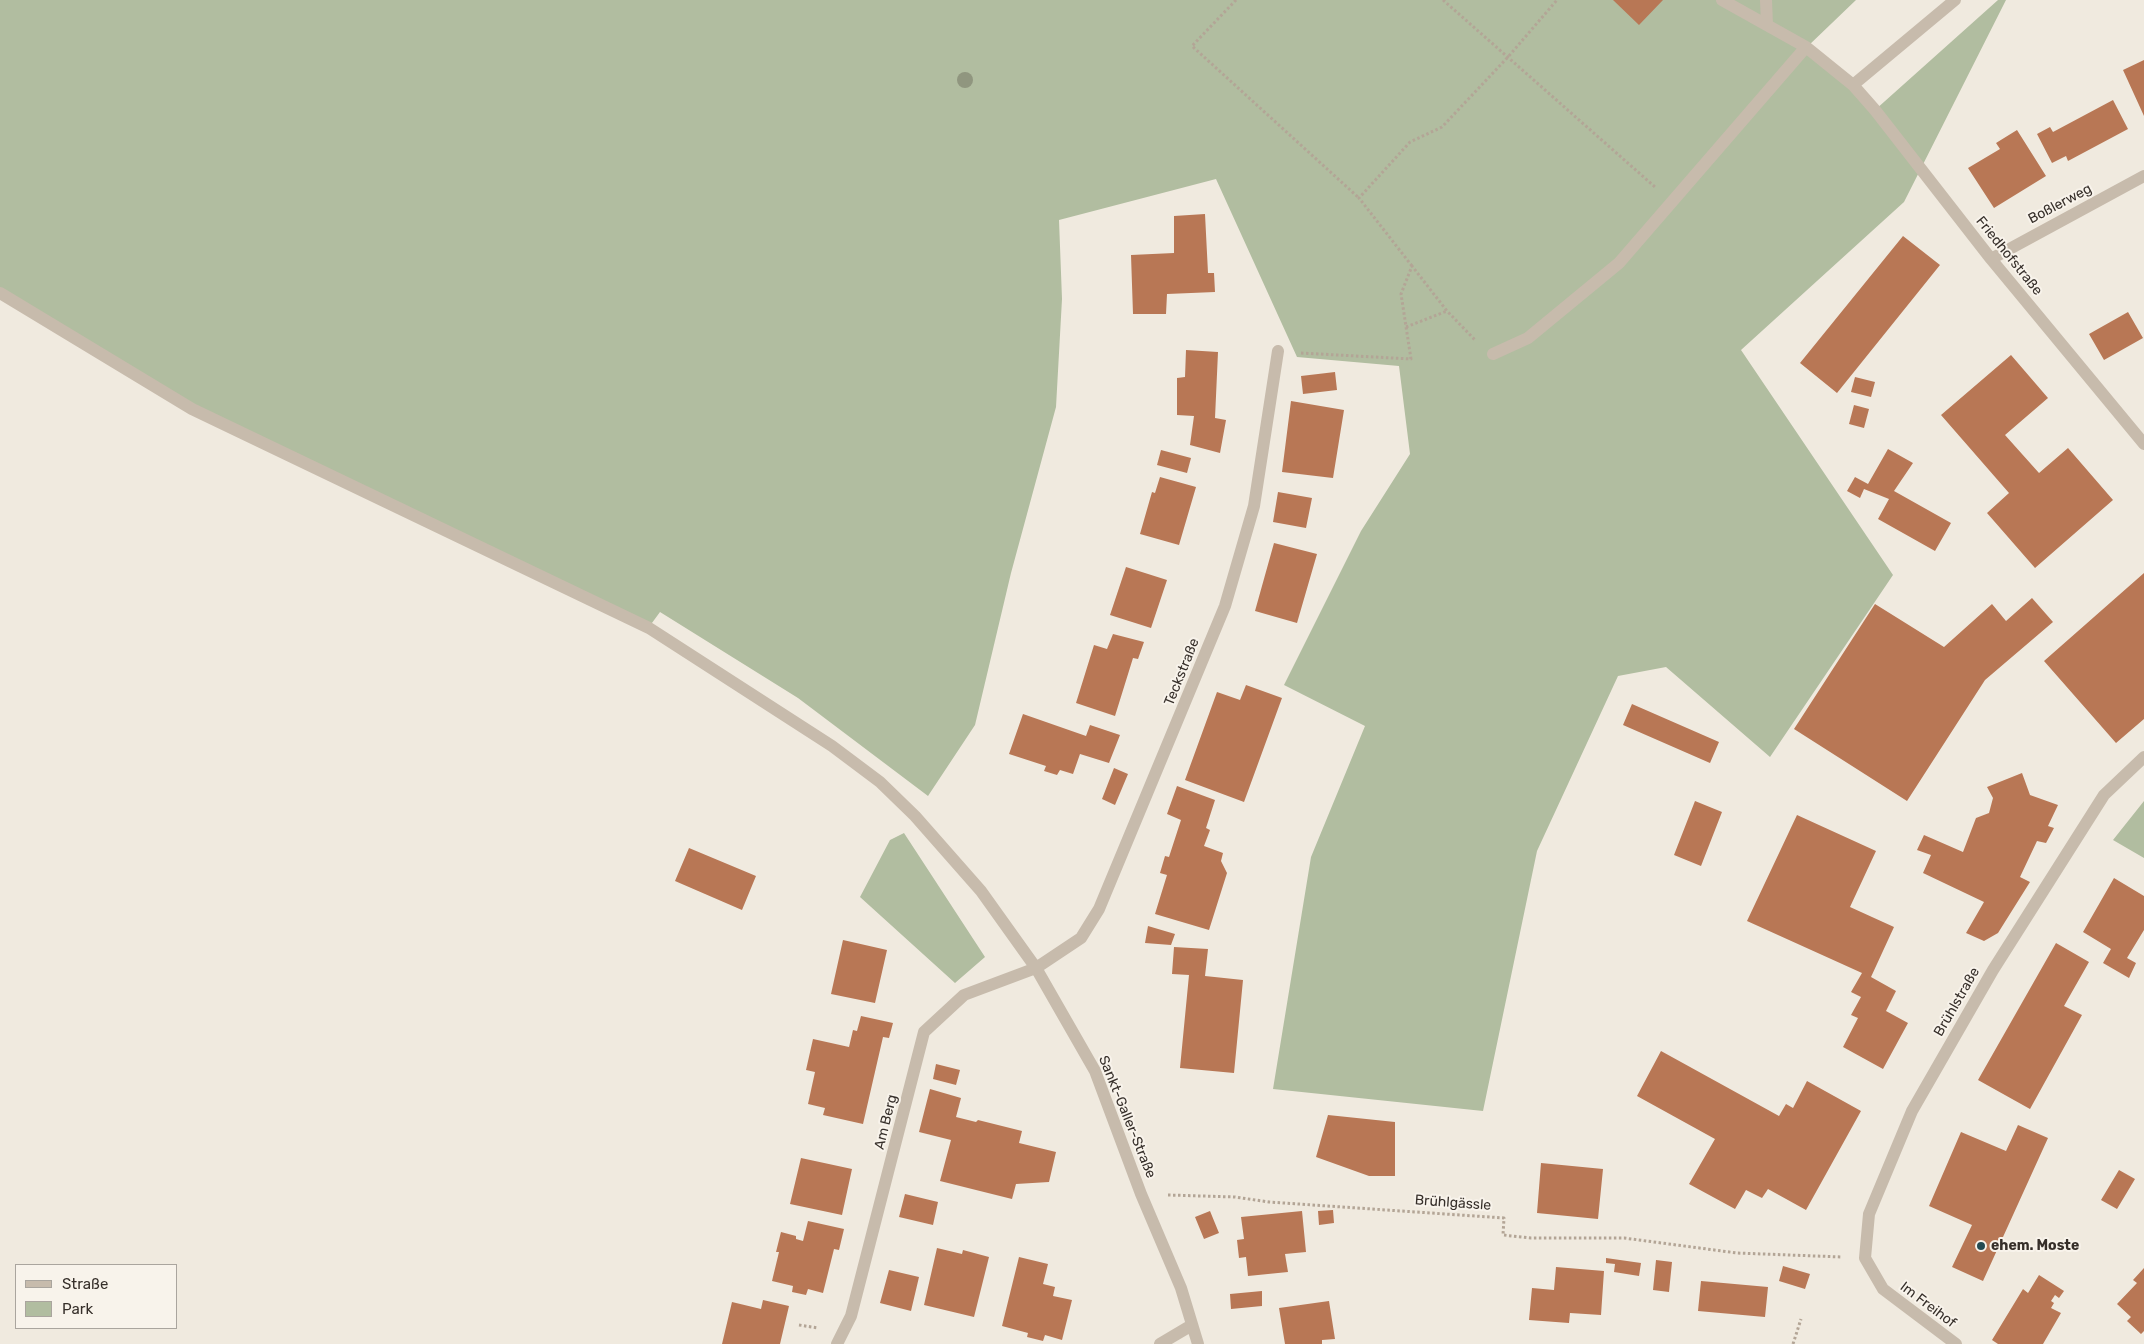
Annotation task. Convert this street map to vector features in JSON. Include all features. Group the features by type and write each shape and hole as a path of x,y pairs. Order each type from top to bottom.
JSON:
{"street":[{"name":"Friedhofstraße","path":"1722,0 1806,47 1853,85 1875,110 1991,259 2144,444"},
{"path":"1766,0 1767,25"},
{"path":"1853,85 1955,0"},
{"path":"1494,354 1528,338 1619,263 1806,47"},
{"name":"Boßlerweg","path":"1991,259 2144,176"},
{"name":"Sankt-Galler-Straße","path":"0,294 192,409 649,628 832,746 880,782 915,816 981,890 1036,968 1094,1071 1141,1194 1181,1288 1198,1344"},
{"name":"Teckstraße","path":"1036,968 1081,938 1099,909 1225,606 1254,506 1278,351"},
{"name":"Brühlstraße","path":"1865,1258 1869,1214 1912,1111 1993,970 2104,795 2144,757"},
{"name":"Am Berg","path":"837,1344 852,1311 924,1032 964,995 1036,968"},
{"name":"Im Freihof","path":"1865,1258 1883,1289 1956,1344"},
{"path":"1160,1344 1192,1325"}],"path":[{"path":"1236,0 1192,46 1359,198 1447,311 1469,335 1494,354"},
{"path":"1443,0 1672,203"},
{"path":"1359,198 1410,142 1442,127 1508,57 1557,0"},
{"path":"1278,351 1410,359 1402,294 1412,266"},
{"path":"1406,327 1447,311"},
{"name":"Brühlgässle","path":"1141,1194 1235,1197 1269,1202 1504,1218 1503,1235 1531,1238 1624,1238 1737,1253 1865,1258"},
{"path":"1793,1344 1801,1319"}],"green space":[{"path":"0,0 1856,0 1807,47 1875,110 1998,0 2006,0 1904,202 1741,350 1893,575 1770,757 1666,667 1618,676 1537,851 1483,1111 1273,1089 1311,857 1365,726 1284,685 1361,531 1410,454 1399,366 1297,357 1216,179 1059,220 1062,299 1056,407 1011,573 975,725 928,796 798,698 660,612 649,627 193,409 0,293"},
{"path":"2144,801 2144,858 2113,840"},
{"path":"904,833 985,957 955,983 860,897 890,840"}],"building":[{"path":"1613,0 1663,0 1639,25"},
{"path":"2144,60 2144,116 2123,70"},
{"path":"2113,100 2128,129 2068,161 2066,156 2052,163 2037,134 2050,127 2053,132"},
{"path":"2017,130 2046,176 1994,208 1968,168 2000,149 1996,143"},
{"path":"1205,214 1208,273 1214,273 1215,292 1167,294 1166,314 1133,314 1131,255 1174,253 1174,216"},
{"path":"1903,236 1940,265 1837,393 1800,363"},
{"path":"2128,312 2143,338 2104,360 2089,334"},
{"path":"1186,350 1218,352 1215,418 1226,420 1220,453 1190,445 1194,416 1177,415 1177,378 1185,377"},
{"path":"2011,355 2048,398 2005,435 2039,473 2068,448 2113,500 2035,568 1987,513 2009,493 1941,415"},
{"path":"1335,372 1337,390 1303,394 1301,376"},
{"path":"1855,377 1875,382 1871,397 1851,392"},
{"path":"1291,401 1344,410 1333,478 1282,472"},
{"path":"1854,405 1869,409 1864,428 1849,424"},
{"path":"1888,449 1913,463 1894,491 1951,523 1935,551 1878,519 1889,499 1864,489 1860,498 1847,491 1855,477 1868,484"},
{"path":"1161,450 1191,458 1187,473 1157,465"},
{"path":"1160,477 1196,487 1179,545 1140,534 1152,492 1155,493"},
{"path":"1278,492 1312,498 1306,528 1273,522"},
{"path":"1274,543 1317,554 1297,623 1255,611"},
{"path":"1126,567 1167,580 1151,628 1110,615"},
{"path":"2144,573 2144,719 2116,743 2044,661"},
{"path":"2032,598 2053,622 1985,680 1907,801 1794,729 1875,604 1944,647 1992,604 2006,621"},
{"path":"1113,634 1144,642 1138,659 1133,658 1115,716 1076,703 1094,645 1107,649"},
{"path":"1246,685 1282,698 1244,802 1185,780 1217,692 1240,700"},
{"path":"1632,704 1719,742 1710,763 1623,725"},
{"path":"1023,714 1086,736 1090,725 1120,735 1109,763 1080,754 1073,774 1060,770 1057,775 1044,771 1046,766 1009,754"},
{"path":"1114,768 1128,774 1115,805 1102,799"},
{"path":"2022,773 2030,795 2058,805 2048,826 2054,828 2046,843 2037,841 2020,877 2030,882 1998,933 1984,941 1966,933 1984,902 1923,873 1931,855 1917,850 1924,835 1963,852 1976,818 1989,813 1993,798 1987,787"},
{"path":"1177,786 1215,800 1206,828 1210,830 1204,846 1223,853 1221,861 1227,873 1209,930 1155,914 1167,875 1160,873 1165,856 1169,857 1181,820 1167,814"},
{"path":"1695,801 1722,812 1701,866 1674,855"},
{"path":"1797,815 1876,851 1850,907 1894,927 1871,977 1896,991 1886,1011 1908,1023 1883,1069 1843,1047 1858,1018 1851,1015 1861,997 1851,992 1862,973 1747,921"},
{"path":"689,848 756,876 742,910 675,881"},
{"path":"2114,878 2144,896 2144,930 2127,958 2136,963 2129,978 2103,963 2111,949 2083,932"},
{"path":"1148,926 1175,934 1171,945 1145,943"},
{"path":"843,940 887,950 875,1003 831,994"},
{"path":"2056,943 2089,962 2064,1006 2082,1015 2030,1109 1978,1080"},
{"path":"1174,947 1208,949 1205,976 1243,980 1234,1073 1180,1068 1189,975 1172,974"},
{"path":"861,1016 893,1023 889,1038 883,1037 863,1124 823,1115 825,1108 808,1104 815,1072 806,1070 813,1039 849,1047 853,1030 857,1031"},
{"path":"1661,1051 1779,1116 1786,1104 1793,1108 1807,1081 1861,1111 1806,1210 1768,1189 1762,1198 1746,1190 1735,1209 1689,1184 1715,1139 1637,1096"},
{"path":"936,1064 960,1070 956,1085 933,1079"},
{"path":"930,1089 961,1098 956,1117 976,1122 978,1120 1022,1131 1019,1143 1056,1152 1049,1182 1016,1184 1012,1199 940,1181 951,1140 919,1132"},
{"path":"1328,1115 1395,1122 1395,1176 1369,1176 1316,1157"},
{"path":"2018,1125 2048,1138 1983,1281 1952,1267 1972,1225 1929,1206 1961,1132 2006,1151"},
{"path":"801,1158 852,1169 842,1215 790,1204"},
{"path":"1541,1163 1603,1169 1598,1219 1537,1213"},
{"path":"2119,1170 2135,1179 2117,1209 2101,1200"},
{"path":"905,1194 938,1202 933,1225 899,1217"},
{"path":"1333,1210 1334,1223 1319,1225 1318,1211"},
{"path":"1210,1211 1219,1233 1204,1239 1195,1217"},
{"path":"1302,1211 1306,1252 1285,1254 1288,1272 1248,1276 1246,1257 1239,1258 1237,1240 1244,1239 1241,1217"},
{"path":"808,1221 844,1229 839,1250 834,1249 823,1293 808,1289 806,1295 792,1292 793,1286 772,1281 779,1252 776,1252 781,1232 796,1236 796,1239 803,1241"},
{"path":"937,1248 962,1254 963,1250 989,1257 974,1317 924,1305"},
{"path":"1019,1257 1048,1264 1043,1284 1055,1287 1053,1296 1072,1300 1062,1340 1045,1335 1043,1341 1027,1337 1028,1333 1002,1326"},
{"path":"1606,1258 1641,1263 1639,1276 1614,1272 1615,1264 1606,1263"},
{"path":"1656,1260 1672,1262 1669,1292 1653,1290"},
{"path":"1783,1266 1810,1274 1805,1289 1779,1281"},
{"path":"1556,1267 1604,1271 1601,1315 1570,1313 1569,1323 1529,1320 1532,1288 1554,1290"},
{"path":"2144,1268 2144,1331 2141,1334 2127,1321 2131,1317 2117,1304 2137,1283 2133,1280"},
{"path":"889,1270 919,1277 911,1311 880,1303"},
{"path":"2039,1275 2064,1291 2059,1298 2055,1295 2051,1301 2054,1303 2051,1308 2061,1313 2043,1344 1998,1344 1992,1340 2023,1289 2028,1293"},
{"path":"1701,1281 1768,1287 1765,1317 1698,1311"},
{"path":"1262,1291 1262,1306 1231,1309 1230,1294"},
{"path":"763,1300 789,1306 780,1344 722,1344 732,1302 761,1309"},
{"path":"1329,1301 1335,1339 1322,1340 1322,1344 1285,1344 1279,1308"}],"place":[{"name":"ehem. Moste","path":"1981,1246"}]}
